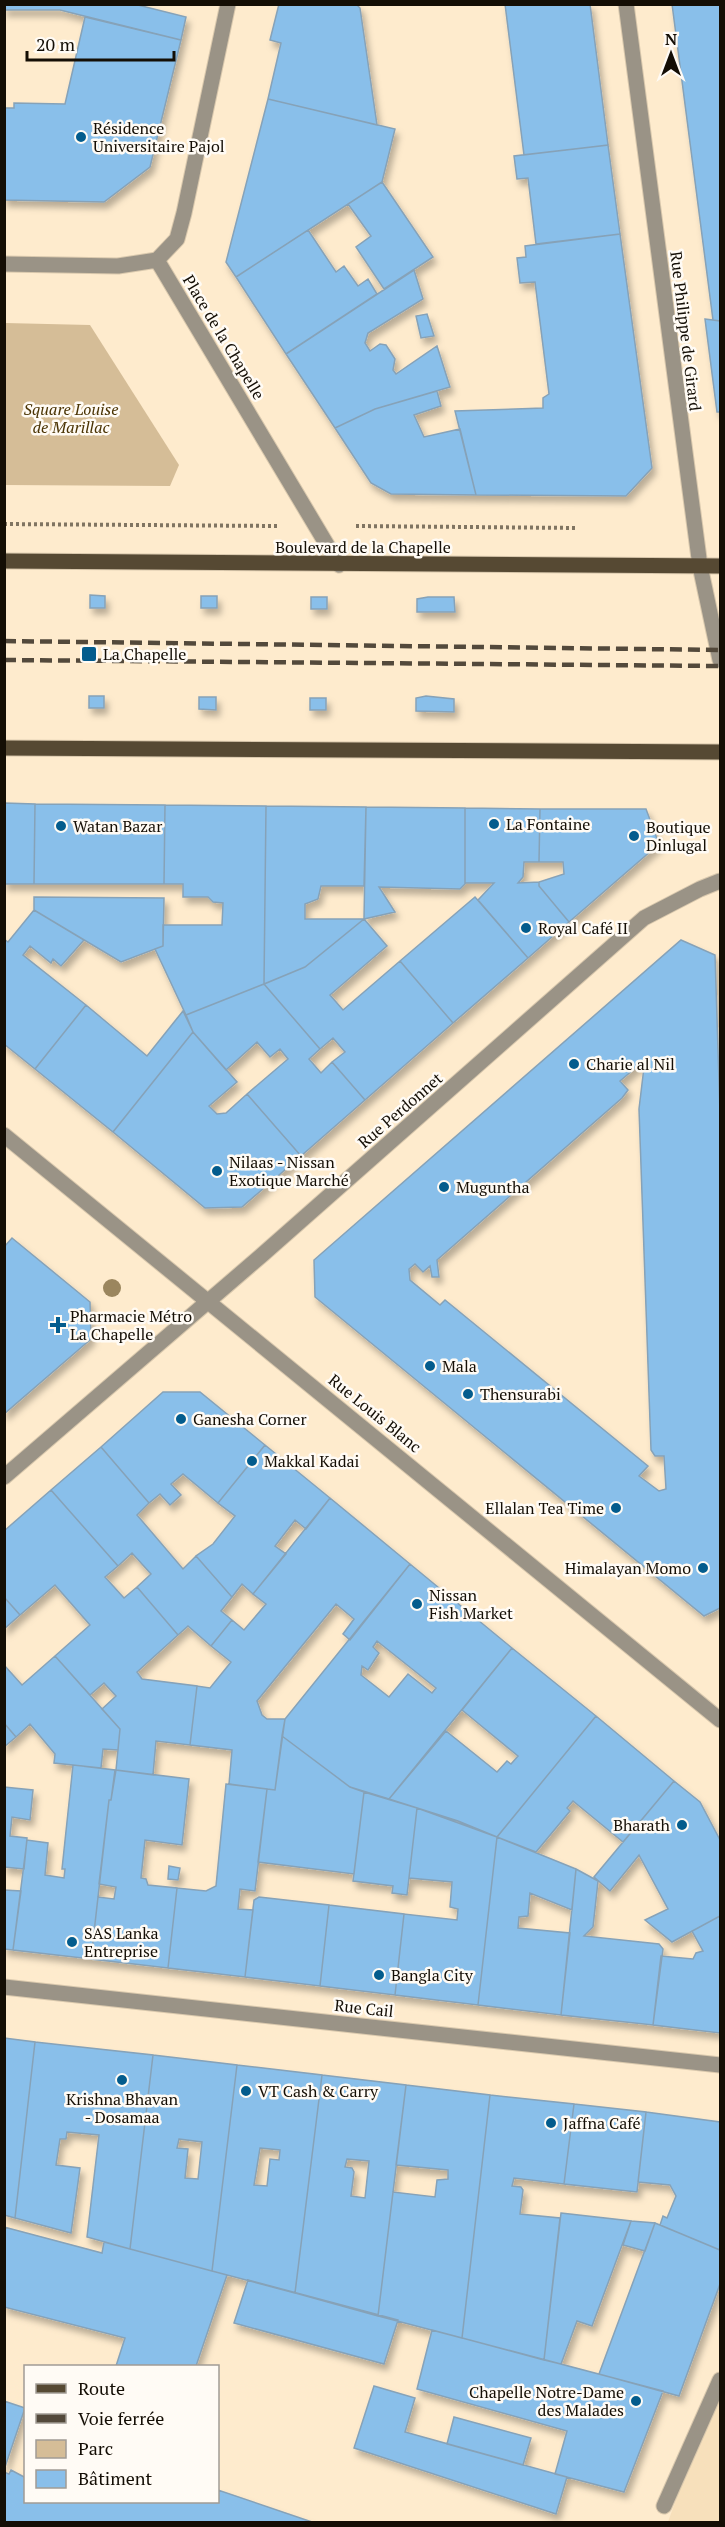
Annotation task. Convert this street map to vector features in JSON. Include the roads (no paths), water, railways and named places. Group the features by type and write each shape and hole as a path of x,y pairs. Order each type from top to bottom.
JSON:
{"main road":[{"name":"Boulevard de la Chapelle","path":"4,561 720,566"},
{"path":"4,748 720,752"}],"street":[{"path":"4,264 118,266 157,260 177,239 228,4"},
{"name":"Rue Philippe de Girard","path":"626,4 700,566 720,660"},
{"name":"Place de la Chapelle","path":"157,260 339,565"},
{"name":"Rue Perdonnet","path":"4,1477 644,918 700,888 720,881"},
{"name":"Rue Louis Blanc","path":"4,1135 720,1720"},
{"name":"Rue Cail","path":"4,1987 720,2065"},
{"path":"664,2506 720,2380"}],"railway":[{"path":"4,641 720,650"},
{"path":"4,660 720,666"}],"place":[{"name":"Résidence Universitaire Pajol","path":"81,137"},
{"name":"La Chapelle","path":"89,654"},
{"name":"La Fontaine","path":"494,824"},
{"name":"Watan Bazar","path":"61,826"},
{"name":"Boutique Dinlugal","path":"634,836"},
{"name":"Royal Café II","path":"526,928"},
{"name":"Charie al Nil","path":"574,1064"},
{"name":"Nilaas - Nissan Exotique Marché","path":"217,1171"},
{"name":"Muguntha","path":"444,1187"},
{"name":"Pharmacie Métro La Chapelle","path":"58,1325"},
{"name":"Mala","path":"430,1366"},
{"name":"Thensurabi","path":"468,1394"},
{"name":"Ganesha Corner","path":"181,1419"},
{"name":"Makkal Kadai","path":"252,1461"},
{"name":"Ellalan Tea Time","path":"616,1508"},
{"name":"Himalayan Momo","path":"703,1568"},
{"name":"Nissan Fish Market","path":"417,1604"},
{"name":"Bharath","path":"682,1825"},
{"name":"SAS Lanka Entreprise","path":"72,1942"},
{"name":"Bangla City","path":"379,1975"},
{"name":"Krishna Bhavan - Dosamaa","path":"122,2080"},
{"name":"VT Cash & Carry","path":"246,2091"},
{"name":"Jaffna Café","path":"551,2123"},
{"name":"Chapelle Notre-Dame des Malades","path":"636,2401"}],"park label":[{"name":"Square Louise de Marillac","path":"71,418"}]}
